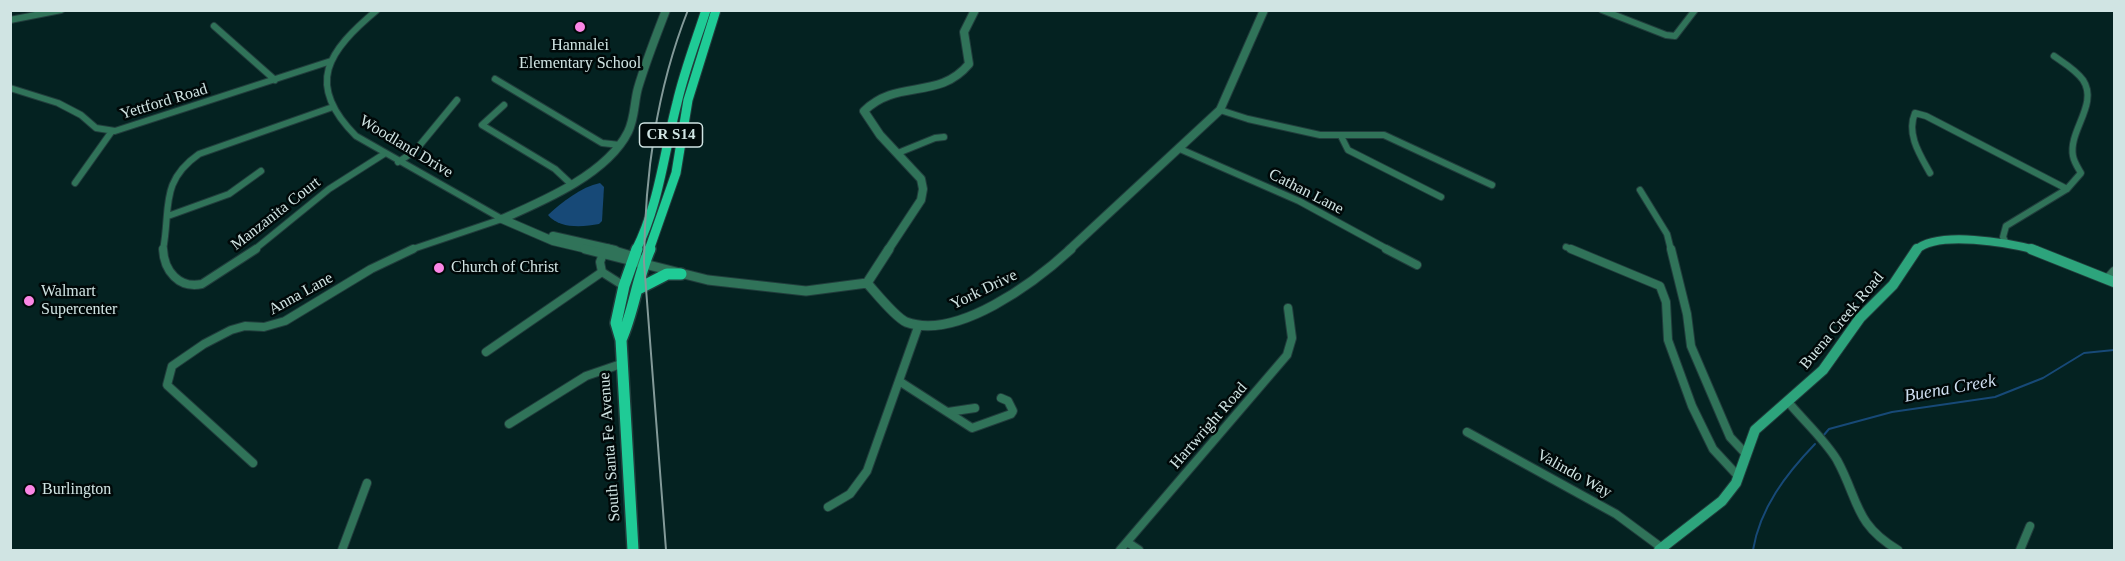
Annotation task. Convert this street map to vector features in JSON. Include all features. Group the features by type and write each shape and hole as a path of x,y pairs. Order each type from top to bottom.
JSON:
{"main road":[{"name":"CR S14","path":"637,259 673,166 668,146 677,101 706,10"},
{"name":"South Santa Fe Avenue","path":"633,550 621,340 616,323 624,286 637,259 657,233 676,173 688,100 716,10"},
{"name":"Buena Creek Road","path":"1661,549 1722,501 1736,483 1755,430 1763,421 1789,403 1823,370 1860,318 1893,285 1918,248 1942,241 2005,241 2051,254 2111,280"},
{"name":"South Santa Fe Avenue","path":"621,340 638,289 637,259"},
{"path":"638,289 667,274 681,274"}],"street":[{"path":"10,20 61,10"},
{"path":"330,108 325,84 331,62 346,38 377,10"},
{"path":"502,219 571,184 602,164 620,146 628,133 638,90 666,10"},
{"path":"637,259 681,274 719,281 806,291 867,283 921,200 923,189 921,179 873,127 864,111 877,99 918,88 948,84 957,79 969,64 963,38 965,23 975,10"},
{"name":"York Drive","path":"918,327 946,325 987,308 1028,285 1180,149 1220,110 1264,10"},
{"path":"1602,10 1666,35 1675,36 1695,10"},
{"path":"214,26 275,80"},
{"path":"2005,241 2003,237 2006,226 2067,189 2081,173 2073,156 2073,146 2086,104 2087,91 2085,83 2054,56"},
{"name":"Yettford Road","path":"10,88 58,103 81,115 96,128 112,131 331,62"},
{"path":"495,79 602,143 620,146"},
{"path":"398,162 415,151 457,100"},
{"path":"504,105 482,124 555,168 571,184"},
{"name":"Woodland Drive","path":"330,108 340,124 384,154 523,230 556,236 637,259"},
{"name":"Manzanita Court","path":"330,108 199,154 187,161 167,196 168,216 163,251 166,266 172,275 184,284 202,284 261,246 317,198 384,154"},
{"path":"1220,110 1320,135 1384,135 1492,185"},
{"path":"1930,173 1912,134 1912,117 1915,113 1932,119 2067,189"},
{"path":"75,183 112,131"},
{"path":"1341,136 1348,150 1441,197"},
{"path":"898,153 935,138 944,137"},
{"name":"Cathan Lane","path":"1180,149 1299,201 1417,265"},
{"path":"168,216 226,197 246,185 261,171"},
{"path":"1640,190 1667,234 1687,314 1691,346 1730,437 1745,453"},
{"name":"Anna Lane","path":"253,463 167,385 172,366 204,344 231,330 245,326 273,326 285,321 371,269 421,245 502,219"},
{"name":"Woodland Drive","path":"547,236 553,241 603,254 637,259"},
{"path":"1566,247 1660,286 1666,302 1668,340 1692,406 1713,449 1738,476"},
{"path":"603,254 600,262 602,272 624,286"},
{"path":"2111,280 2115,271"},
{"path":"486,352 602,272"},
{"path":"828,507 850,494 867,471 918,327 903,321 867,283"},
{"name":"Hartwright Road","path":"1120,550 1287,356 1291,349 1292,325 1288,308"},
{"path":"509,424 523,412 586,376 621,364"},
{"path":"899,381 969,427 974,428 1011,414 1013,411 1010,404 1000,398"},
{"path":"1789,403 1836,459 1863,520 1883,541 1898,550"},
{"path":"947,412 975,408"},
{"name":"Valindo Way","path":"1467,432 1616,514 1661,549"},
{"path":"342,550 367,483"},
{"path":"2020,550 2030,526"},
{"path":"1127,542 1139,550"}],"water":[{"path":"600,183 604,187 602,221 599,224 565,225 558,223 548,215 579,191"}],"waterway":[{"name":"Buena Creek","path":"1823,436 1829,429 1892,412 1995,397 2043,378 2084,353 2114,350"},
{"name":"Buena Creek","path":"1753,550 1756,535 1768,506 1784,480 1815,444"}],"railway":[{"path":"666,550 644,262 645,230 650,165 660,102 688,10"}],"place":[{"name":"Hannalei Elementary School","path":"580,27"},
{"name":"Church of Christ","path":"439,268"},
{"name":"Walmart Supercenter","path":"29,301"},
{"name":"Burlington","path":"30,490"}]}
